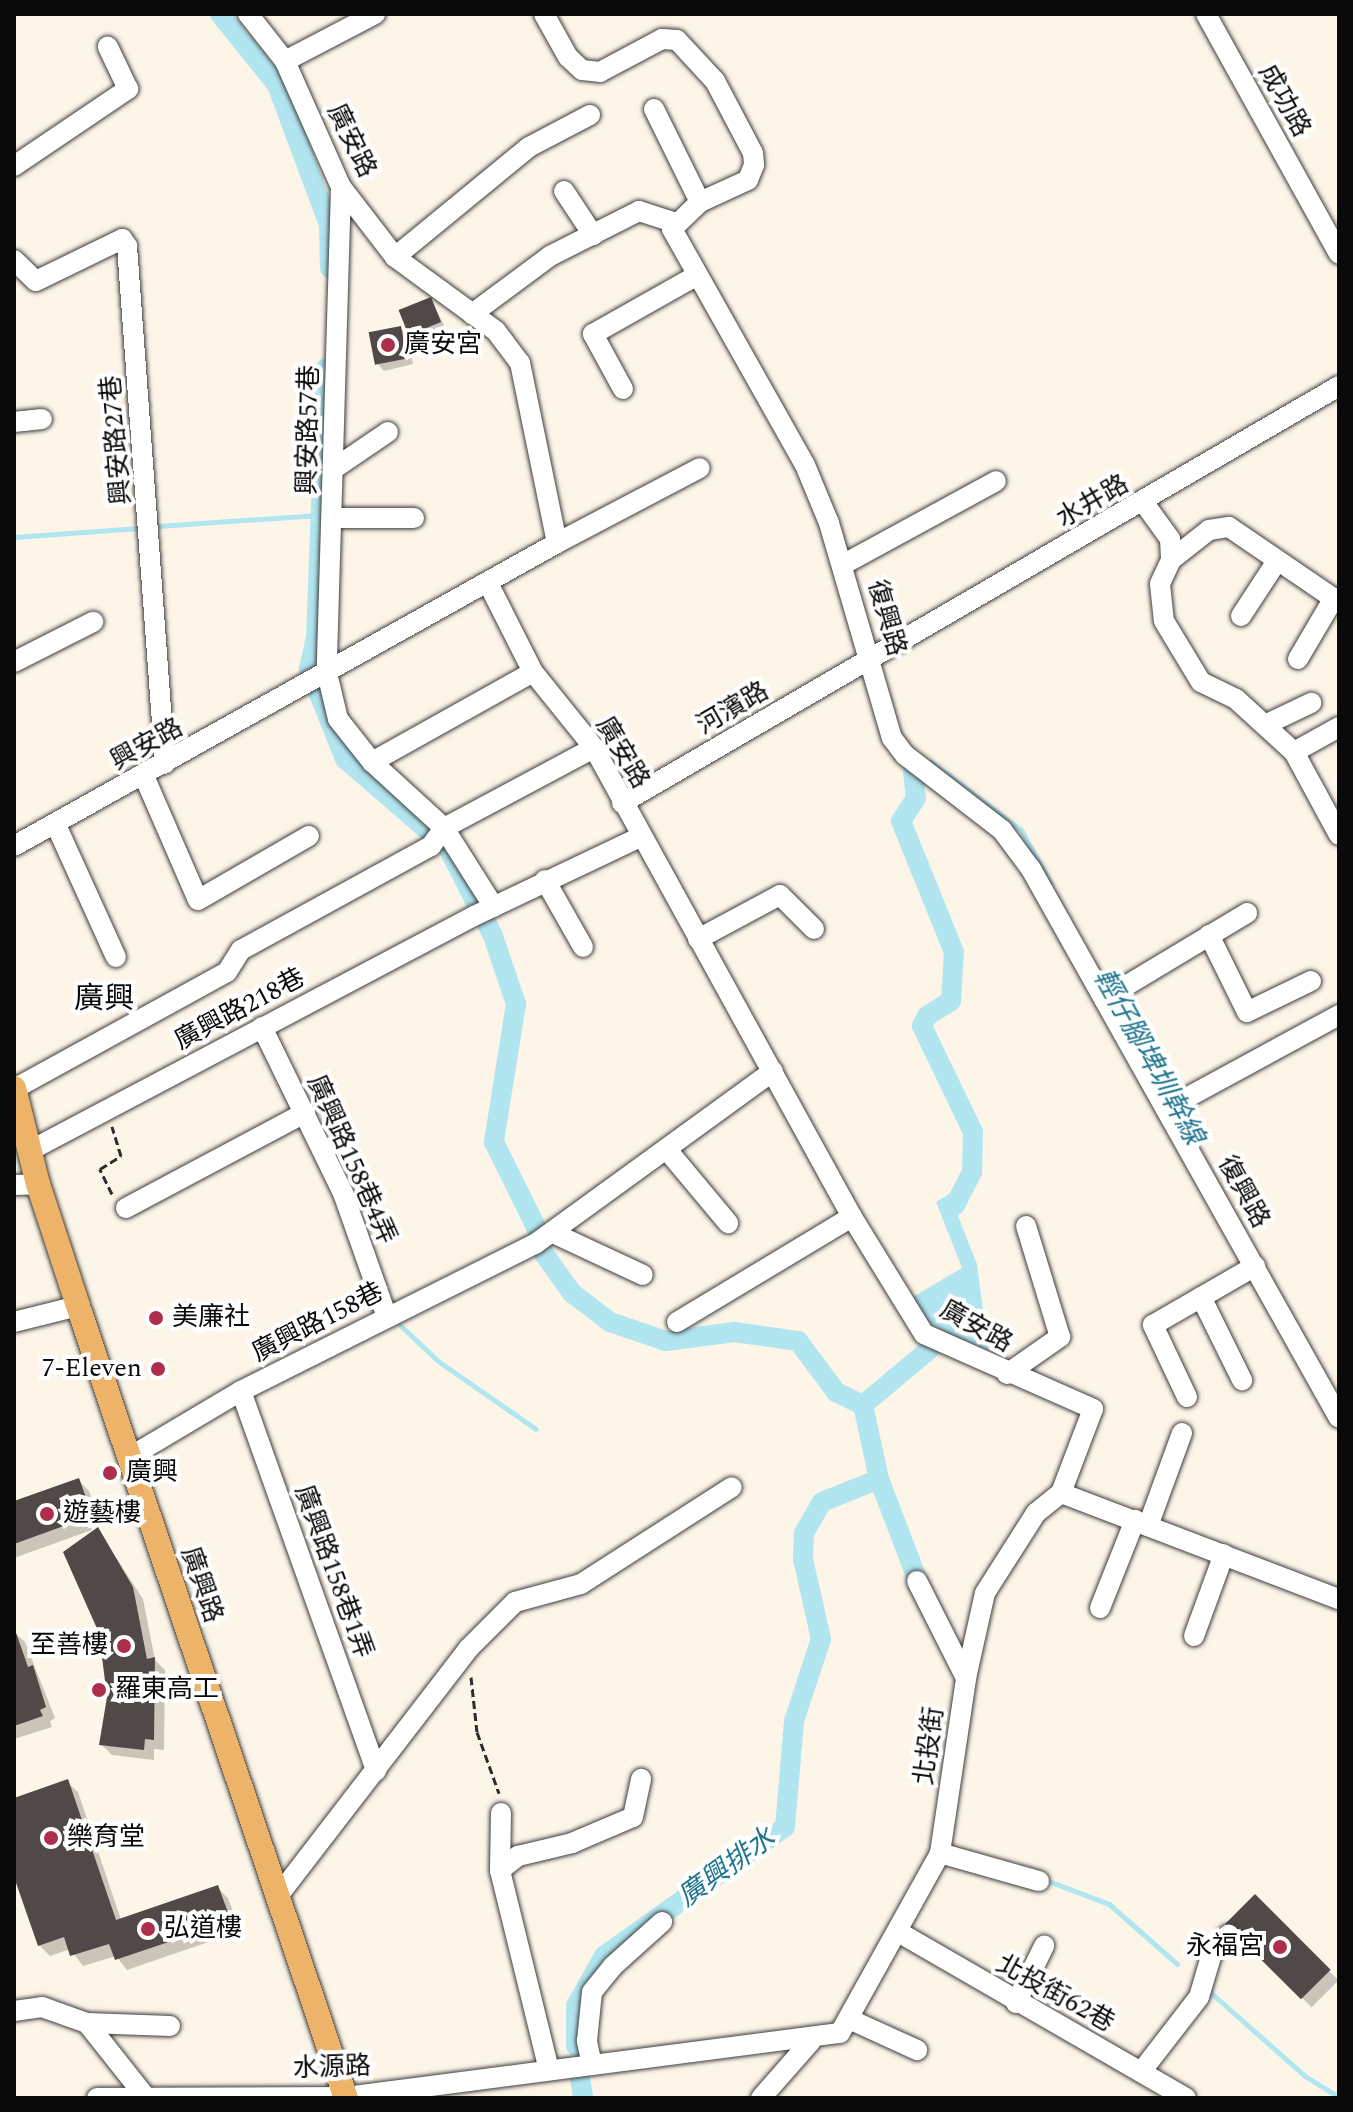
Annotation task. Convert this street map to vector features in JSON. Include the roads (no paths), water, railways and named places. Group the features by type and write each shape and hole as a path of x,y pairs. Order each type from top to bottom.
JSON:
{"main road":[{"name":"廣興路","path":"14,1088 31,1150 26,1184 78,1306 346,2098"}],"street":[{"name":"廣安路","path":"248,14 285,61 341,187 395,257 496,331 520,363 557,543"},
{"path":"285,61 375,14"},
{"path":"472,314 550,256 639,211 676,223 700,202 748,180 754,165 753,153 697,57 677,40 662,39 600,72 582,70 568,57 544,14"},
{"name":"成功路","path":"1206,14 1339,254"},
{"path":"14,166 128,89 108,47"},
{"path":"654,109 700,202"},
{"path":"395,257 529,147 590,115"},
{"name":"興安路57巷","path":"341,187 327,673 338,719 372,762 444,828 494,907"},
{"path":"564,191 593,235"},
{"name":"復興路","path":"676,223 672,229 696,276 805,465 844,564 892,738 905,755 1002,830 1031,869 1339,1418"},
{"name":"興安路27巷","path":"14,260 36,281 122,239 127,246 165,764"},
{"path":"623,389 593,334 696,276"},
{"name":"水井路","path":"871,660 1144,503 1339,386"},
{"path":"14,422 42,419"},
{"path":"335,468 388,432"},
{"path":"327,673 489,585 557,543 700,468"},
{"path":"844,564 996,481"},
{"path":"1144,503 1170,539 1171,560"},
{"path":"333,518 414,518"},
{"path":"1298,659 1336,600 1229,527 1209,530 1171,560 1160,584 1164,621 1201,682 1269,723 1294,752 1339,835"},
{"path":"1241,616 1277,561"},
{"name":"廣安路","path":"489,585 533,672 594,748 640,837 852,1217 924,1334 1007,1374 1093,1409 1061,1493"},
{"path":"14,662 93,622"},
{"name":"河濱路","path":"622,803 871,660"},
{"path":"372,762 533,672"},
{"name":"興安路","path":"14,846 327,673"},
{"path":"1269,723 1311,703"},
{"path":"1294,752 1339,727"},
{"path":"14,1088 227,972 241,950 431,846 444,828 594,748"},
{"path":"144,776 198,900 309,836"},
{"path":"56,825 116,957"},
{"path":"494,907 640,837"},
{"path":"545,880 583,947"},
{"path":"698,939 780,895 814,929"},
{"name":"廣興路218巷","path":"31,1150 494,907"},
{"path":"1104,999 1247,913"},
{"path":"1209,935 1247,1012 1311,981"},
{"path":"1166,1109 1339,1015"},
{"name":"廣興路158巷4弄","path":"262,1027 343,1193 387,1317"},
{"path":"643,1275 553,1233 773,1071"},
{"path":"126,1208 305,1113"},
{"path":"668,1151 728,1223"},
{"path":"677,1322 852,1217"},
{"path":"1007,1374 1060,1337 1026,1226"},
{"name":"廣興路158巷","path":"128,1458 241,1391 553,1233"},
{"path":"1187,1397 1153,1325 1255,1266"},
{"path":"1201,1297 1242,1380"},
{"path":"14,1322 78,1306"},
{"name":"廣興路158巷1弄","path":"241,1391 376,1771"},
{"path":"1100,1608 1182,1433"},
{"path":"278,1896 468,1649 515,1602 581,1584 732,1487"},
{"path":"1061,1493 1339,1599"},
{"name":"北投街","path":"559,2069 811,2041 840,2033 900,1933 940,1853 966,1678 985,1593 1036,1513 1061,1493"},
{"path":"1194,1636 1224,1554"},
{"path":"917,1581 966,1678"},
{"path":"500,1870 518,1856 572,1843 633,1817 640,1807 641,1779"},
{"path":"501,1813 500,1870 559,2069"},
{"path":"940,1853 1039,1881"},
{"path":"592,2065 587,2041 592,1992 613,1966 662,1922"},
{"name":"北投街62巷","path":"900,1933 1016,2003 1186,2098"},
{"path":"1141,2072 1199,1997 1212,1953 1229,1934"},
{"path":"1016,2003 1044,1946"},
{"path":"14,2011 42,2007 87,2023 170,2026"},
{"path":"849,2019 917,2050"},
{"path":"87,2023 144,2095"},
{"path":"761,2098 811,2041"},
{"name":"水源路","path":"97,2098 144,2095 346,2098 559,2069"}],"water":[{"path":"977,1177 958,1216 977,1264 989,1357 928,1322 913,1297 962,1268 936,1202"}],"waterway":[{"path":"220,14 277,85 329,225 330,268"},
{"path":"326,368 316,638 309,669 345,759 448,848 493,936 516,1004 494,1142 538,1231 542,1251 572,1293 610,1322 666,1341 734,1332 798,1341 836,1392 863,1405"},
{"path":"158,526 320,515"},
{"path":"14,537 140,528"},
{"name":"輕仔腳埤圳幹線","path":"926,764 931,762 1021,830 1050,882"},
{"path":"913,771 916,798 901,821 954,952 951,1001 927,1016 922,1026 973,1132 972,1172 955,1205"},
{"path":"400,1325 438,1361 536,1429"},
{"name":"廣興排水","path":"863,1405 931,1348"},
{"name":"廣興排水","path":"576,2046 576,2006 604,1956 785,1827 794,1721 821,1639 803,1559 804,1533 822,1502 879,1479 863,1405"},
{"path":"879,1479 918,1581"},
{"path":"1043,1879 1109,1904 1177,1964"},
{"path":"1210,1992 1305,2076 1339,2097"},
{"name":"廣興排水","path":"580,2078 583,2098"}],"place":[{"name":"廣安宮","path":"388,345"},
{"name":"美廉社","path":"156,1318"},
{"name":"7-Eleven","path":"158,1369"},
{"name":"廣興","path":"110,1473"},
{"name":"遊藝樓","path":"47,1514"},
{"name":"至善樓","path":"124,1646"},
{"name":"羅東高工","path":"99,1690"},
{"name":"樂育堂","path":"51,1838"},
{"name":"弘道樓","path":"148,1929"},
{"name":"永福宮","path":"1280,1947"}],"district":[{"name":"廣興","path":"104,999"}]}
